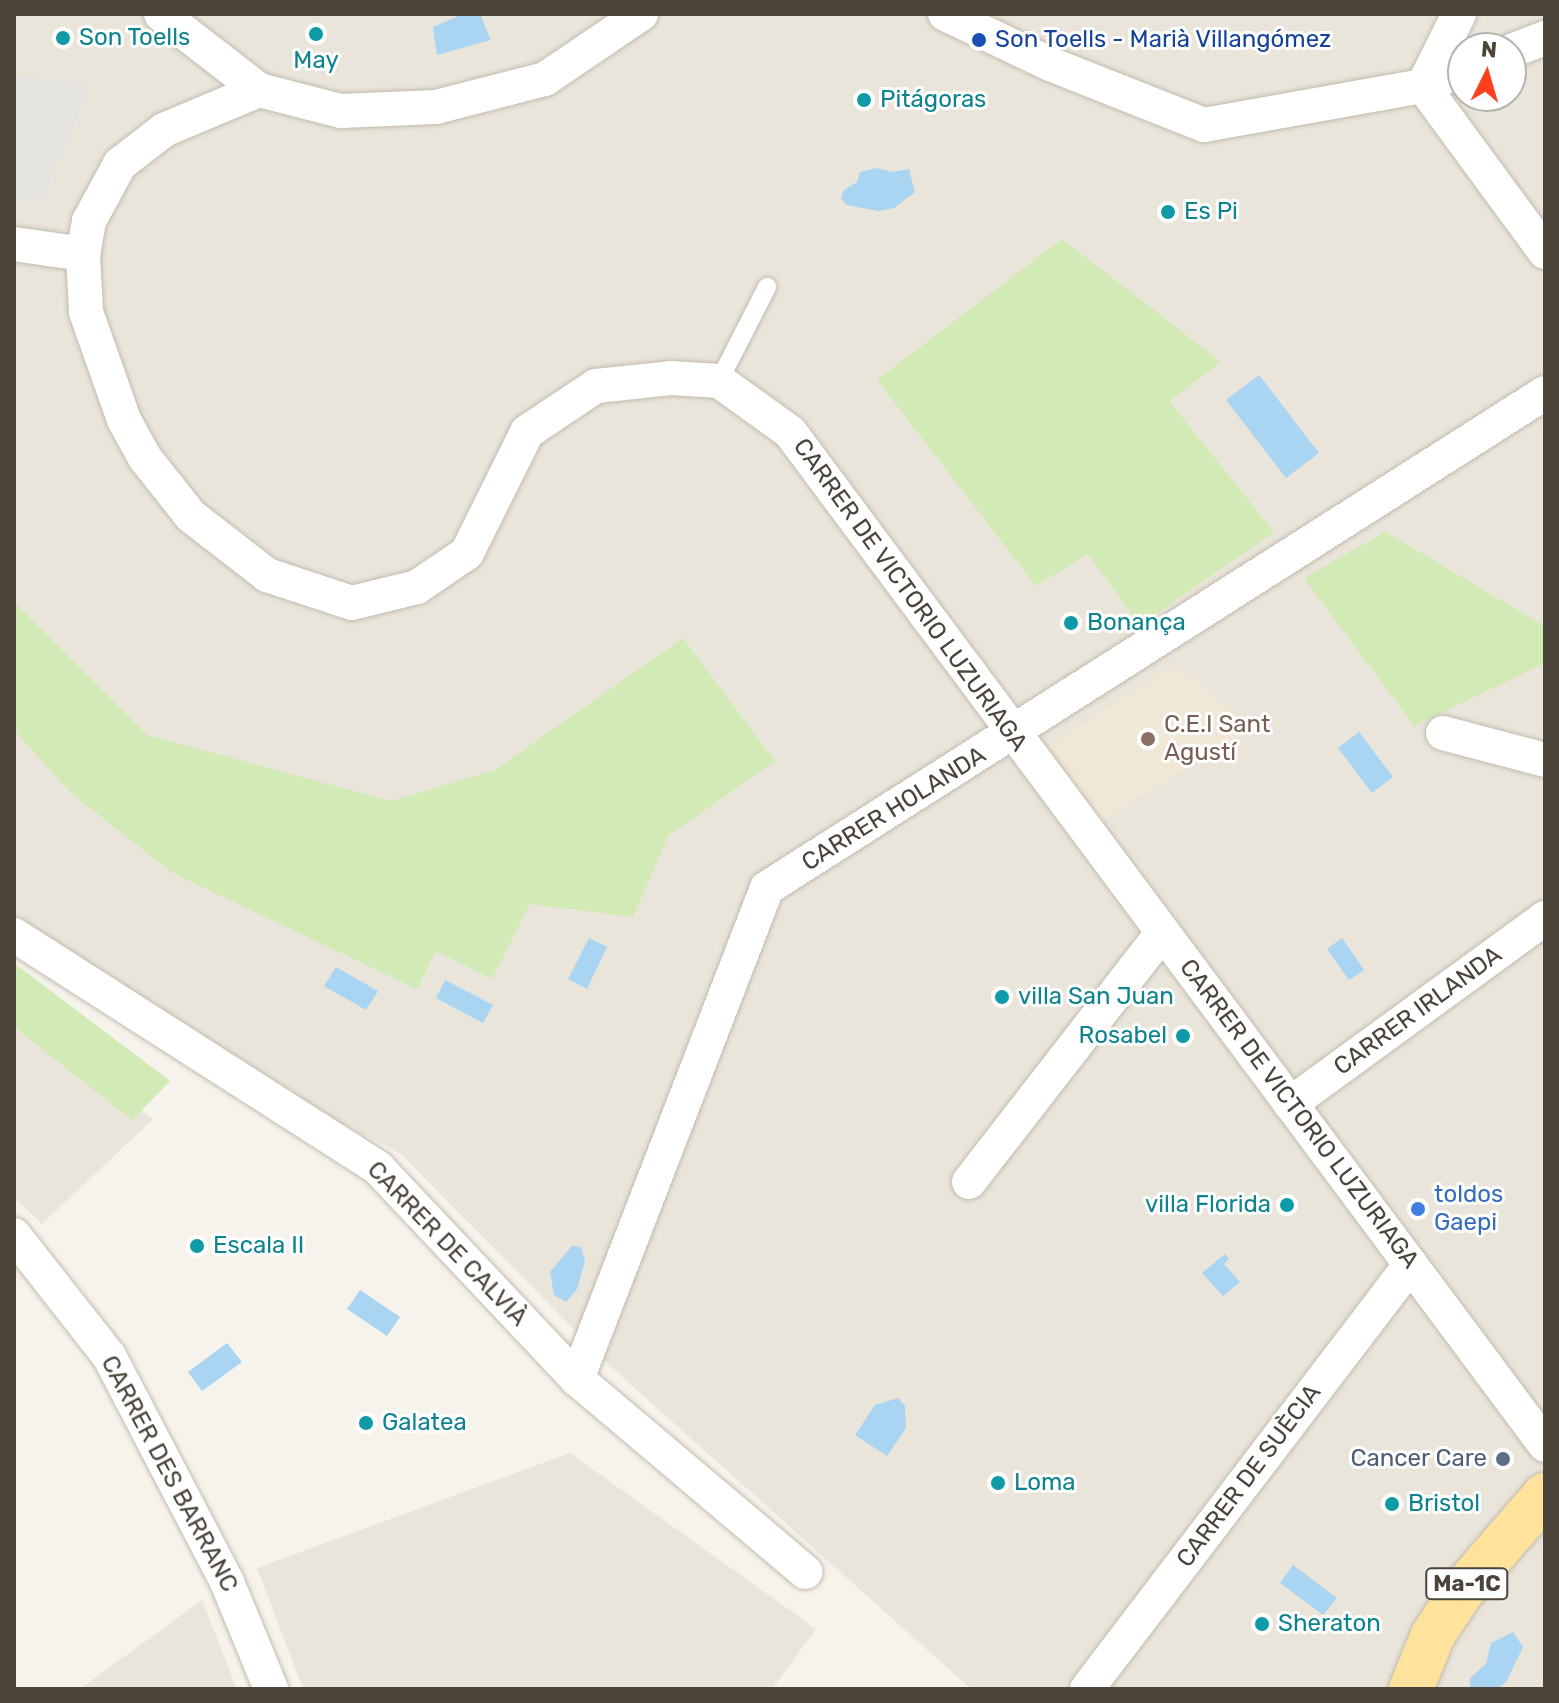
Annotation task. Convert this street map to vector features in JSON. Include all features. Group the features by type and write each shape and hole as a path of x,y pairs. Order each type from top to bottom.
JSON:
{"main road":[{"name":"Ma-1C","path":"1411,1689 1433,1635 1462,1591 1545,1495"}],"street":[{"path":"161,14 259,90 341,111 436,107 545,79 641,14"},
{"path":"945,14 1050,64 1204,125 1423,86 1447,76"},
{"path":"1423,86 1459,14"},
{"path":"1423,86 1545,252"},
{"path":"259,90 164,130 120,164 89,221 83,254 86,312 124,420 145,458 191,516 267,575 352,603 417,587 467,553 527,432 596,386 671,378 719,381"},
{"path":"14,244 83,254"},
{"name":"CARRER DE VICTORIO LUZURIAGA","path":"719,381 790,432 1545,1445"},
{"name":"CARRER HOLANDA","path":"577,1379 767,888 1013,735 1545,393"},
{"path":"1443,733 1545,760"},
{"name":"CARRER IRLANDA","path":"1290,1104 1545,918"},
{"path":"969,1182 1163,932"},
{"name":"CARRER DE CALVIÀ","path":"14,935 378,1168 577,1379 805,1572"},
{"name":"CARRER DES BARRANC","path":"14,1235 109,1356 227,1582 271,1689"},
{"name":"CARRER DE SUÈCIA","path":"1087,1689 1411,1264"}],"lane":[{"path":"719,381 767,287"}],"shaded area":[{"path":"14,14 1545,14 1545,1689 971,1689 611,1367 401,1154 14,954"},
{"path":"14,75 91,85 41,201 14,198"},
{"name":"C.E.I Sant Agustí","path":"1175,665 1251,729 1098,822 1045,749"},
{"path":"14,1010 153,1119 42,1224 14,1197"},
{"path":"570,1453 816,1629 772,1689 303,1689 257,1568"},
{"path":"202,1600 237,1689 80,1689"}],"green space":[{"path":"1062,239 1221,362 1169,401 1274,532 1140,625 1088,554 1036,586 877,380"},
{"path":"1385,532 1545,626 1545,663 1414,726 1304,578"},
{"path":"14,602 147,735 391,801 495,770 683,638 775,761 668,836 633,917 530,904 492,979 436,951 417,989 171,872 71,793 14,730"},
{"path":"14,963 170,1081 132,1120 14,1027"}],"water":[{"path":"463,14 480,14 491,40 437,55 433,27"},
{"path":"877,168 892,172 909,169 915,192 894,208 879,211 847,205 841,199 843,191 857,182 860,172"},
{"path":"1259,375 1319,453 1286,478 1226,400"},
{"path":"1359,732 1393,777 1372,793 1338,748"},
{"path":"589,938 607,947 587,989 568,979"},
{"path":"1342,938 1364,970 1349,980 1327,949"},
{"path":"336,967 378,991 366,1010 324,986"},
{"path":"445,980 493,1005 483,1023 436,998"},
{"path":"572,1246 581,1247 585,1261 577,1289 566,1302 554,1295 550,1272"},
{"path":"1225,1254 1229,1259 1224,1264 1240,1282 1223,1296 1202,1273"},
{"path":"360,1290 400,1317 387,1336 347,1309"},
{"path":"227,1343 242,1362 202,1391 188,1372"},
{"path":"898,1398 905,1406 906,1428 887,1456 855,1435 875,1405"},
{"path":"1293,1565 1337,1598 1323,1615 1280,1583"},
{"path":"1513,1632 1523,1647 1506,1682 1497,1689 1470,1689 1470,1678 1486,1664 1491,1643"}],"place":[{"name":"May","path":"316,34"},
{"name":"Son Toells","path":"63,38"},
{"name":"Son Toells - Marià Villangómez","path":"979,40"},
{"name":"Pitágoras","path":"864,100"},
{"name":"Es Pi","path":"1168,212"},
{"name":"Bonança","path":"1071,623"},
{"name":"C.E.I Sant Agustí","path":"1148,739"},
{"name":"villa San Juan","path":"1002,997"},
{"name":"Rosabel","path":"1183,1036"},
{"name":"villa Florida","path":"1287,1205"},
{"name":"toldos Gaepi","path":"1418,1209"},
{"name":"Escala II","path":"197,1246"},
{"name":"Galatea","path":"366,1423"},
{"name":"Cancer Care","path":"1503,1459"},
{"name":"Loma","path":"998,1483"},
{"name":"Bristol","path":"1392,1504"},
{"name":"Sheraton","path":"1262,1624"}]}
